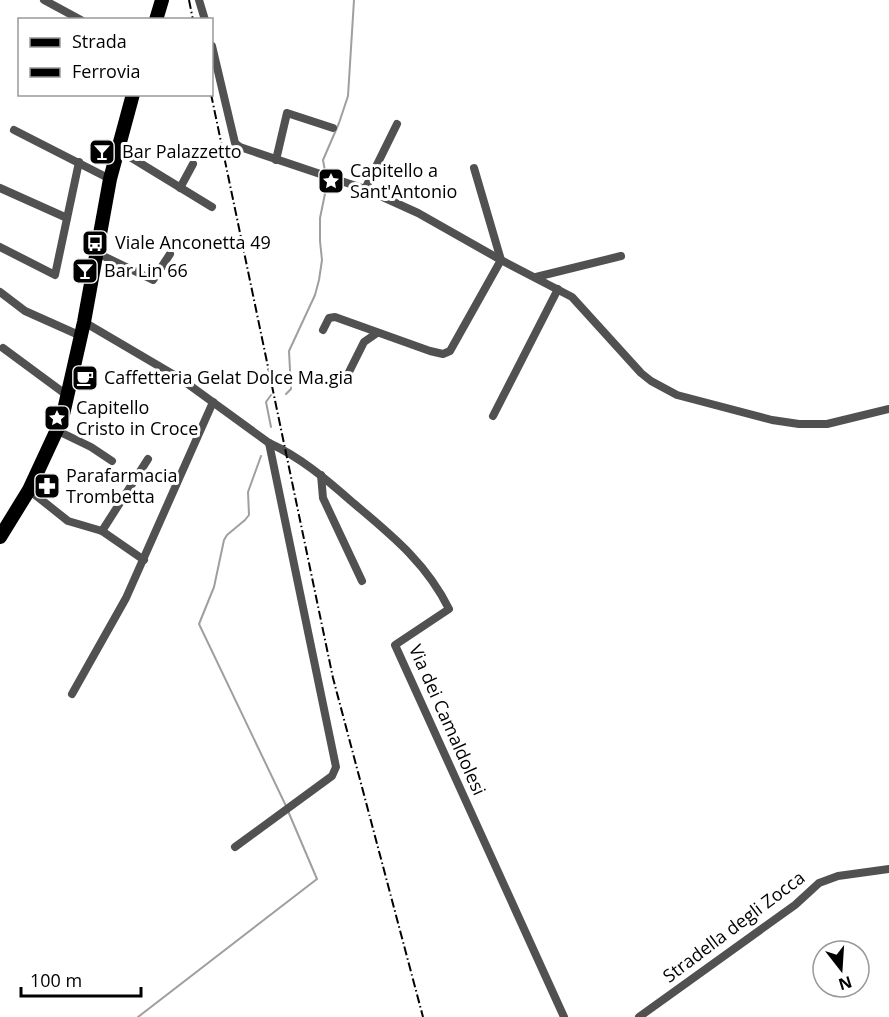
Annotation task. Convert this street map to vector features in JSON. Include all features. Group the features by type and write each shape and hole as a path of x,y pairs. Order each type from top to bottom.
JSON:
{"main road":[{"path":"157,18 162,0"},
{"path":"2,531 29,490 58,431 69,396 110,179 132,96"}],"street":[{"path":"44,0 77,18"},
{"path":"199,0 204,18"},
{"path":"213,50 235,143 240,147 365,189 418,213 558,289 572,297 646,377 677,394 772,420 799,424 826,424 889,409"},
{"path":"276,160 287,113 333,128"},
{"path":"365,189 397,124"},
{"path":"14,130 110,179"},
{"path":"117,149 212,207"},
{"path":"0,247 55,275 79,162"},
{"path":"180,188 193,164"},
{"path":"323,330 329,318 335,317 430,351 443,354 450,351 501,260 474,168"},
{"path":"0,188 67,218"},
{"path":"97,252 153,280 170,254"},
{"path":"536,277 621,256"},
{"path":"493,416 558,289"},
{"path":"0,292 25,311 81,336"},
{"name":"Via dei Camaldolesi","path":"84,322 181,379 269,443 285,450 321,475 403,545 439,589 449,609 395,645 564,1017"},
{"path":"349,372 364,342 377,333"},
{"path":"3,348 69,396"},
{"path":"72,694 126,598 213,402"},
{"path":"58,431 91,447 112,461"},
{"path":"235,847 332,776 336,767 269,443"},
{"path":"102,531 148,459"},
{"path":"321,475 323,498 362,581"},
{"path":"29,490 68,521 102,531 144,560"},
{"name":"Stradella degli Zocca","path":"639,1017 795,905 819,884 838,876 859,875 889,869"}],"waterway":[{"path":"325,171 323,160 348,96 354,0"},
{"path":"286,394 291,389 289,351 315,295 319,280 322,260 320,218 327,184"},
{"path":"271,395 266,402 271,427"},
{"path":"261,456 248,492 249,515 224,540 214,587 199,624 286,806"},
{"path":"138,1017 317,879 288,811"}],"railway":[{"path":"189,0 193,18"},
{"path":"211,96 333,678 423,1017"}],"place":[{"name":"Bar Palazzetto","path":"102,152"},
{"name":"Capitello a Sant'Antonio","path":"331,181"},
{"name":"Viale Anconetta 49","path":"95,243"},
{"name":"Bar Lin 66","path":"85,271"},
{"name":"Caffetteria Gelat Dolce Ma.gia","path":"85,378"},
{"name":"Capitello Cristo in Croce","path":"57,418"},
{"name":"Parafarmacia Trombetta","path":"47,486"}]}
